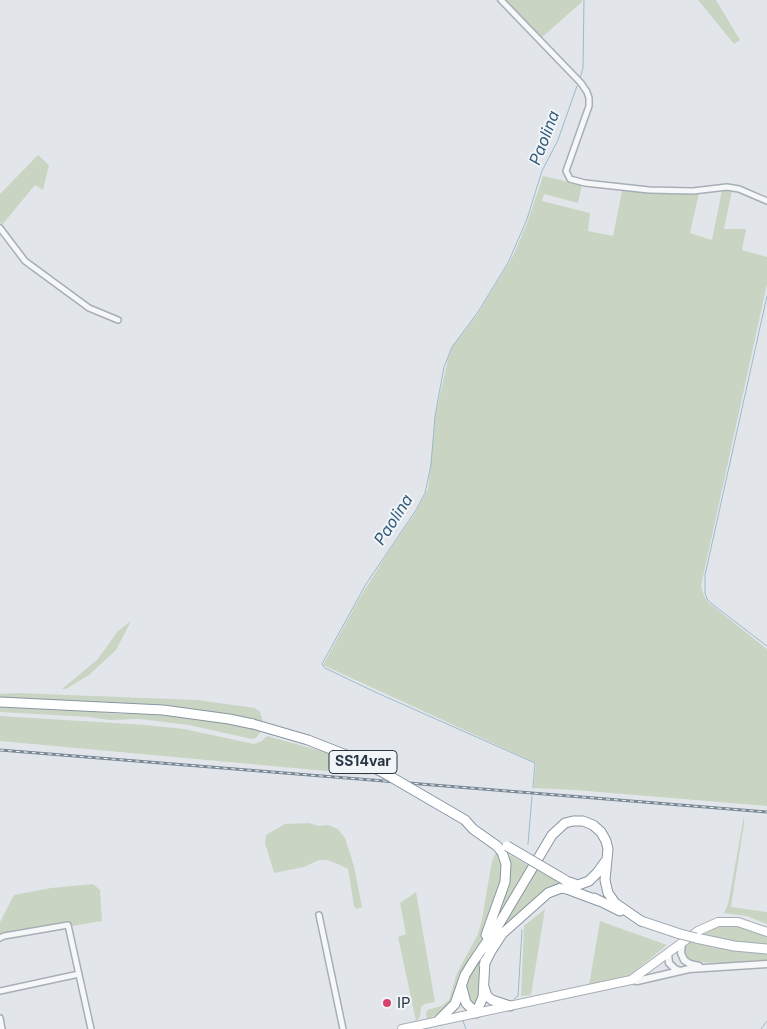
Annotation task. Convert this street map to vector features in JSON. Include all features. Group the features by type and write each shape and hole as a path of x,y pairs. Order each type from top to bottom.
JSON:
{"main road":[{"name":"SS14var","path":"0,702 163,710 212,716 253,724 308,740 359,760 386,774 599,901 641,920"},
{"path":"465,820 473,829 497,846 502,852 506,864 506,876 502,891 488,931 473,962"},
{"path":"439,1020 455,1004 465,975 499,924 552,835 565,823 573,821 583,821 597,828 606,842 605,880 608,893 615,904 641,920 681,938 696,938 734,946 767,949"},
{"path":"566,881 578,885 589,881 598,873 607,858"},
{"path":"484,965 502,934 548,893 561,888 599,901"},
{"path":"402,1029 631,980 668,953 681,938 718,922 738,922 767,932"},
{"path":"476,1013 483,997 484,965 489,946 499,924"},
{"path":"484,987 487,996 492,1000 510,1006"},
{"path":"462,988 466,1003 476,1013"}],"street":[{"path":"501,0 579,81 589,98 589,106 566,171 570,179 593,184 664,190 693,191 727,187 739,189 767,201"},
{"path":"0,228 25,260 89,308 118,320"},
{"path":"319,915 343,1029"},
{"path":"0,938 68,925 90,1029"},
{"path":"681,938 681,953 684,960 690,964 705,967"},
{"path":"668,953 669,963 675,969 680,970"},
{"path":"631,980 637,981 680,970 705,967 767,964"},
{"path":"644,971 663,974"},
{"path":"0,991 79,974"},
{"path":"0,1018 2,1029"}],"green space":[{"path":"505,0 582,0 582,2 541,38"},
{"path":"698,0 716,0 740,40 734,44"},
{"path":"38,155 49,165 43,190 35,185 2,225 0,222 0,194"},
{"path":"543,176 582,185 578,203 544,194 542,201 590,213 588,231 613,236 622,191 699,193 690,233 712,240 722,190 732,191 724,229 746,229 742,250 767,257 767,284 701,586 704,596 709,603 767,649 767,806 534,788 536,763 323,665 359,599 415,513 428,489 435,417 452,347 477,315 513,256 527,223"},
{"path":"131,621 116,650 89,675 66,689 62,689 97,660 118,631"},
{"path":"0,694 197,700 255,708 260,712 263,721 195,709 138,706 110,702 94,704 0,698"},
{"path":"0,705 95,710 105,713 123,714 198,716 252,727 261,731 256,738 252,739 189,725 140,719 109,720 89,717 0,712"},
{"path":"0,716 184,729 254,744 262,741 267,736 325,752 360,767 370,775 0,741"},
{"path":"744,816 731,907 767,912 767,924 747,916 724,913 728,904"},
{"path":"309,823 319,826 328,825 338,829 345,838 354,866 362,907 356,909 354,906 348,869 340,865 327,860 319,860 304,867 274,873 265,843 266,835 285,824"},
{"path":"496,852 502,862 504,874 483,939 463,974 458,992 444,1011 427,1018 427,1010 441,1006 449,1000 457,973 478,934 492,861"},
{"path":"510,855 531,867 491,931 507,856"},
{"path":"535,869 565,885 498,934"},
{"path":"93,884 100,890 102,921 72,926 68,921 5,933 0,936 0,922 14,895 51,888"},
{"path":"416,892 435,1002 421,1007 420,1017 416,1021 398,937 406,934 400,903"},
{"path":"545,909 531,995 521,996 524,926"},
{"path":"600,921 667,945 630,975 589,985"},
{"path":"722,924 735,925 767,935 767,945 733,941 701,934"},
{"path":"691,941 767,952 767,961 692,962 684,956 684,946"},
{"path":"481,956 479,975 481,997 475,1008 467,1001 466,986 469,976"}],"waterway":[{"path":"580,79 583,68 584,0"},
{"name":"Paolina","path":"533,788 535,763 375,692 325,668 322,664 366,584 416,510 425,493 431,465 435,416 444,367 452,347 478,312 509,261 527,219 542,171 558,140 577,86"},
{"path":"767,296 705,575 707,599 767,646"},
{"name":"Paolina","path":"528,844 532,796"},
{"name":"Paolina","path":"514,999 518,996 522,930"},
{"name":"Paolina","path":"463,1021 466,1029"},
{"path":"761,1029 767,1021"}],"railway":[{"path":"0,750 767,812"}],"place":[{"name":"IP","path":"387,1003"}]}
